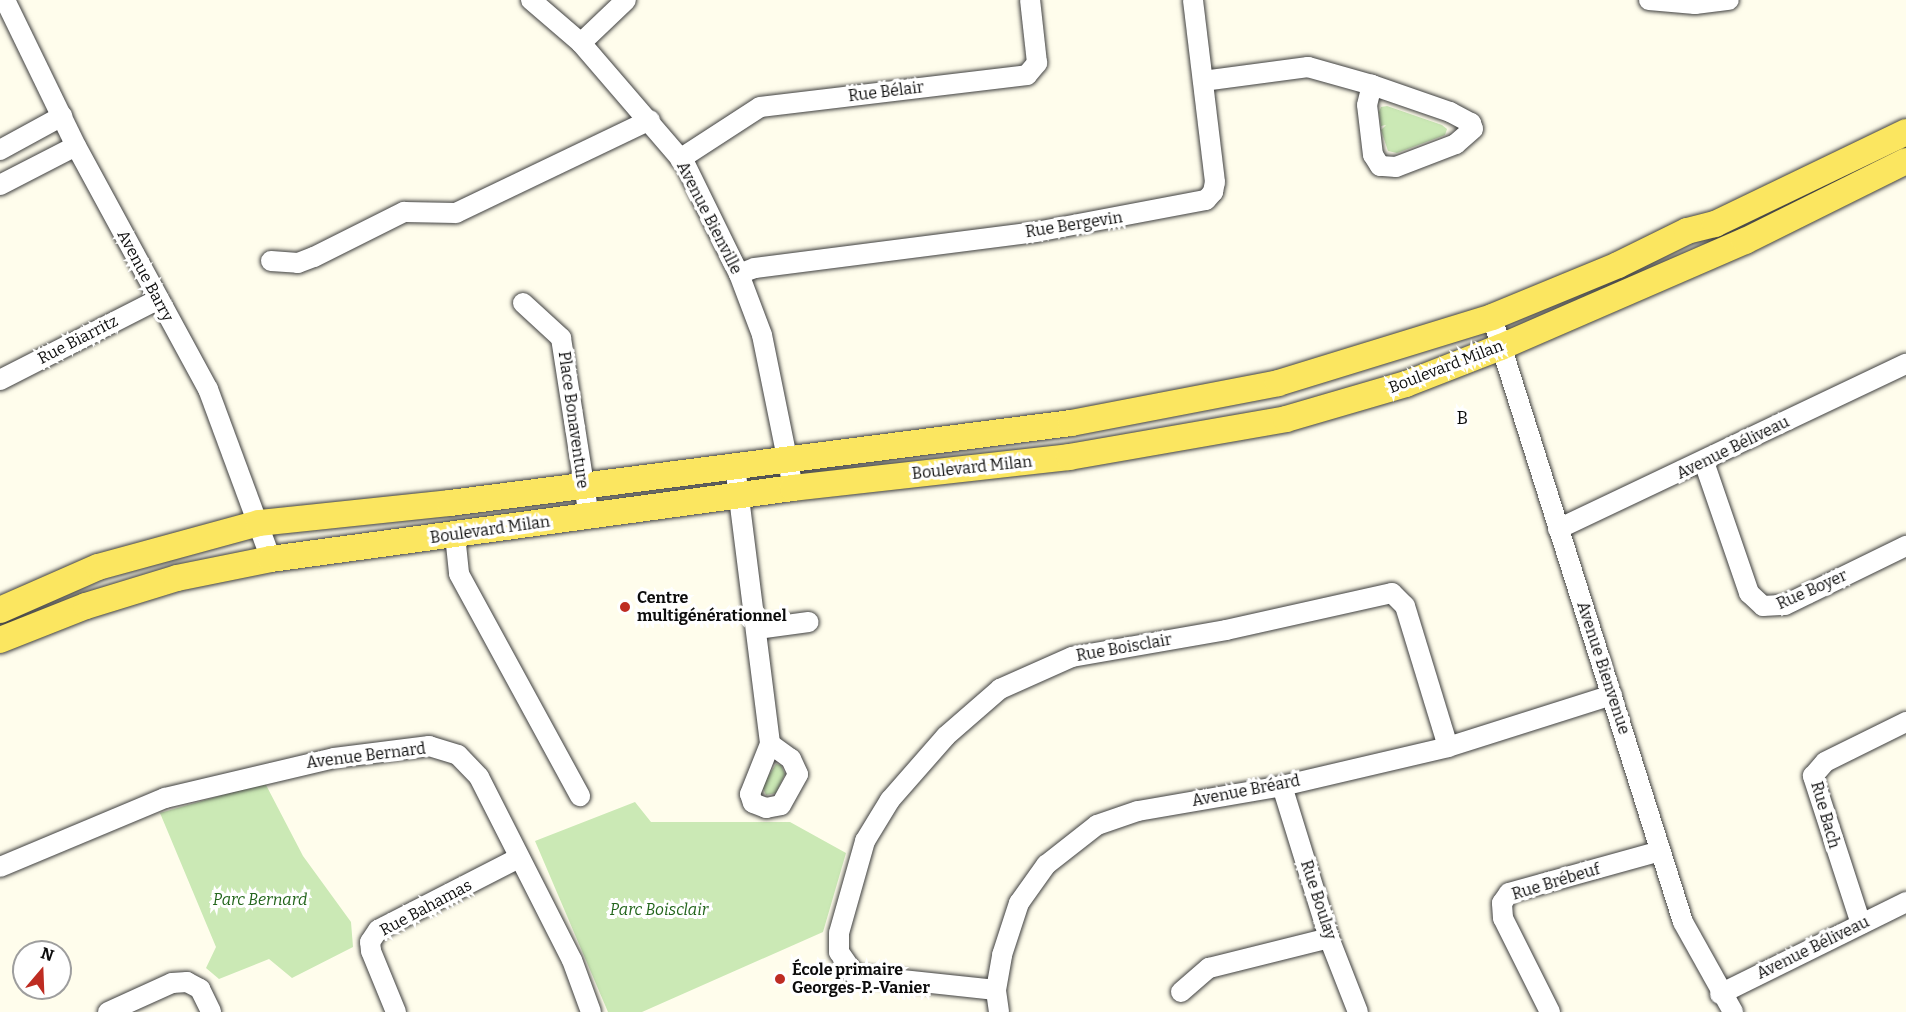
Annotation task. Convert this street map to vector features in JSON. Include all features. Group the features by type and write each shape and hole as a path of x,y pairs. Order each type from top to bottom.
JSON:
{"main road":[{"name":"Boulevard Milan","path":"0,610 98,567 259,524 450,503 581,483 735,466 1071,423 1278,383 1492,316 1618,265 1687,231 1715,224 1906,132"},
{"name":"Boulevard Milan","path":"0,640 86,606 177,578 271,559 741,497 793,488 1069,457 1286,419 1406,384 1501,346 1745,241 1906,161"}],"street":[{"name":"Avenue Barry","path":"5,0 76,146 157,300 208,389 271,559"},
{"name":"Avenue Bienville","path":"531,0 581,43 650,120 680,159 739,274 762,335 789,458 793,488"},
{"path":"581,43 626,0"},
{"name":"Rue Bélair","path":"680,159 742,116 763,107 1027,75 1037,63 1030,0"},
{"name":"Rue Bergevin","path":"739,274 755,268 1036,232 1202,202 1211,195 1215,182 1193,0"},
{"path":"1649,0 1695,4 1729,0"},
{"path":"1203,81 1308,67 1372,85 1458,116 1473,126 1472,133 1465,140 1406,164 1380,166 1373,155 1367,105 1372,85"},
{"path":"0,150 62,116"},
{"path":"271,261 306,260 404,212 456,213 650,120"},
{"path":"0,185 76,146"},
{"name":"Rue Biarritz","path":"0,380 157,300"},
{"name":"Place Bonaventure","path":"524,303 561,338 581,483 589,516"},
{"name":"Avenue Bienvenue","path":"1492,316 1683,922 1720,994 1733,1012"},
{"name":"Avenue Béliveau","path":"1558,529 1704,462 1906,364"},
{"name":"Rue Boyer","path":"1704,462 1749,593 1763,606 1780,607 1906,546"},
{"path":"735,466 741,497 770,744"},
{"path":"455,535 459,574 580,796"},
{"name":"Rue Boisclair","path":"996,990 855,975 839,952 839,933 866,841 890,800 945,736 1000,689 1072,657 1226,630 1392,593 1405,606 1448,747"},
{"path":"757,629 809,622"},
{"name":"Avenue Bréard","path":"999,1012 996,990 1005,941 1019,903 1046,865 1079,836 1127,814 1282,786 1448,747 1612,694"},
{"name":"Rue Bach","path":"1861,924 1813,776 1829,759 1906,722"},
{"name":"Avenue Bernard","path":"0,867 165,798 334,758 429,747 459,755 479,777 572,960 591,1012"},
{"name":"Rue Boulay","path":"1282,786 1329,938 1358,1012"},
{"name":"Rue Brébeuf","path":"1550,1012 1503,918 1502,903 1509,893 1660,851"},
{"name":"Rue Bahamas","path":"396,1012 371,951 370,942 378,930 519,858"},
{"name":"Avenue Béliveau","path":"1720,994 1906,902"},
{"path":"1181,992 1209,968 1329,938"},
{"path":"108,1012 172,982 187,982 200,988 211,1012"}],"green space":[{"path":"1387,106 1442,125 1447,129 1445,135 1397,153 1388,151 1381,130 1386,125 1381,126 1379,112 1381,107"},
{"path":"776,764 781,765 785,774 776,793 766,795 762,786"},
{"name":"Parc Bernard","path":"265,783 303,856 351,922 353,947 292,978 269,959 219,979 206,968 216,947 160,813"},
{"name":"Parc Boisclair","path":"635,802 651,822 790,822 846,853 823,932 642,1012 608,1012 535,841"}],"place":[{"name":"Centre multigénérationnel","path":"625,607"},
{"name":"École primaire Georges-P.-Vanier","path":"780,979"}],"district":[{"name":"B","path":"1463,418"}]}
